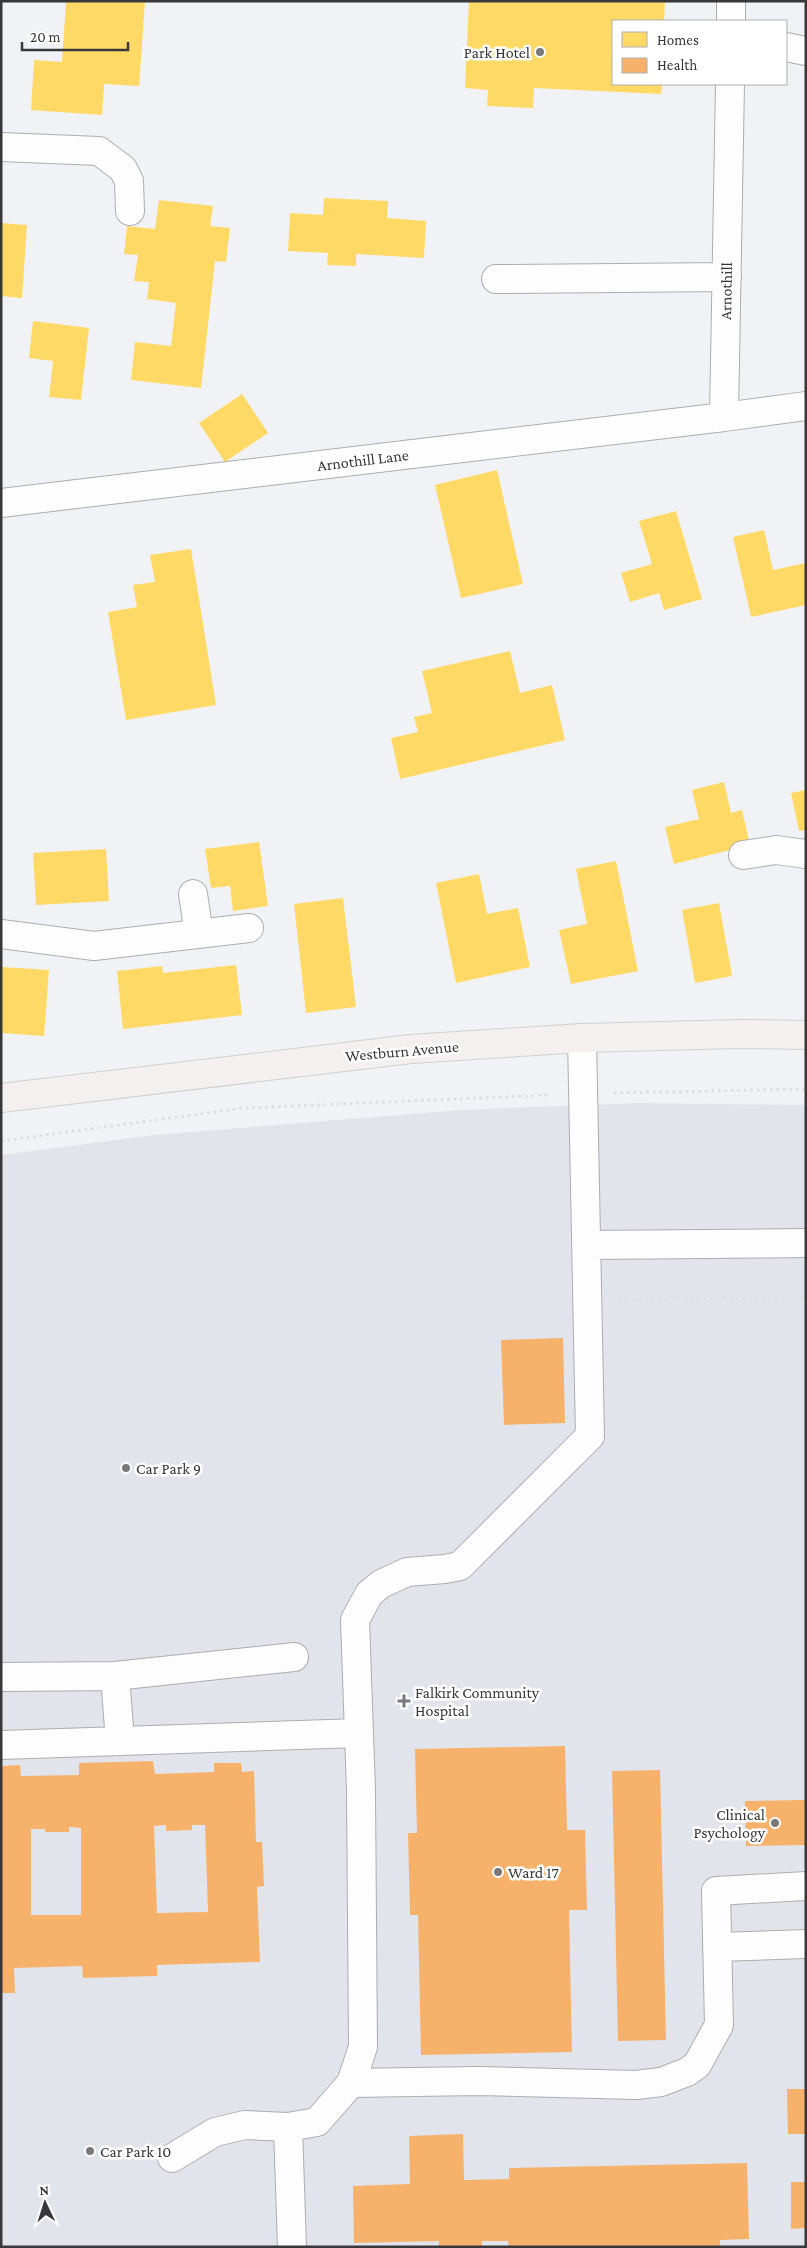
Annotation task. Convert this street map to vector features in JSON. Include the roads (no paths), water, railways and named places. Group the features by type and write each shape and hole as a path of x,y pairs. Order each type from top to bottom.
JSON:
{"main road":[{"name":"Westburn Avenue","path":"1,1098 411,1049 582,1038 740,1034 806,1035"}],"street":[{"path":"731,1 731,20"},
{"path":"787,47 806,51"},
{"name":"Arnothill","path":"724,417 730,85"},
{"path":"1,147 99,151 122,169 126,175 129,181 130,210"},
{"path":"496,279 727,277"},
{"path":"724,417 806,406"},
{"name":"Arnothill Lane","path":"1,503 724,417"},
{"path":"743,855 776,850 806,854"},
{"path":"193,894 199,934"},
{"path":"1,934 94,946 249,928"},
{"path":"172,2158 215,2132 245,2125 288,2127 317,2122 351,2083 363,2047 361,1791 355,1620 369,1594 381,1584 408,1572 460,1566 590,1436 585,1094 582,1038"},
{"path":"587,1245 806,1243"},
{"path":"1,1677 116,1676 294,1657"},
{"path":"116,1676 120,1741"},
{"path":"1,1745 359,1732"},
{"path":"351,2083 478,2081 636,2085 661,2082 687,2072 697,2065 719,2025 716,1891 806,1886"},
{"path":"717,1947 806,1944"},
{"path":"288,2127 292,2247"}],"place":[{"name":"Park Hotel","path":"540,52"},
{"name":"Car Park 9","path":"126,1468"},
{"name":"Falkirk Community Hospital","path":"404,1701"},
{"name":"Clinical Psychology","path":"775,1823"},
{"name":"Ward 17","path":"498,1872"},
{"name":"Car Park 10","path":"90,2151"}]}
